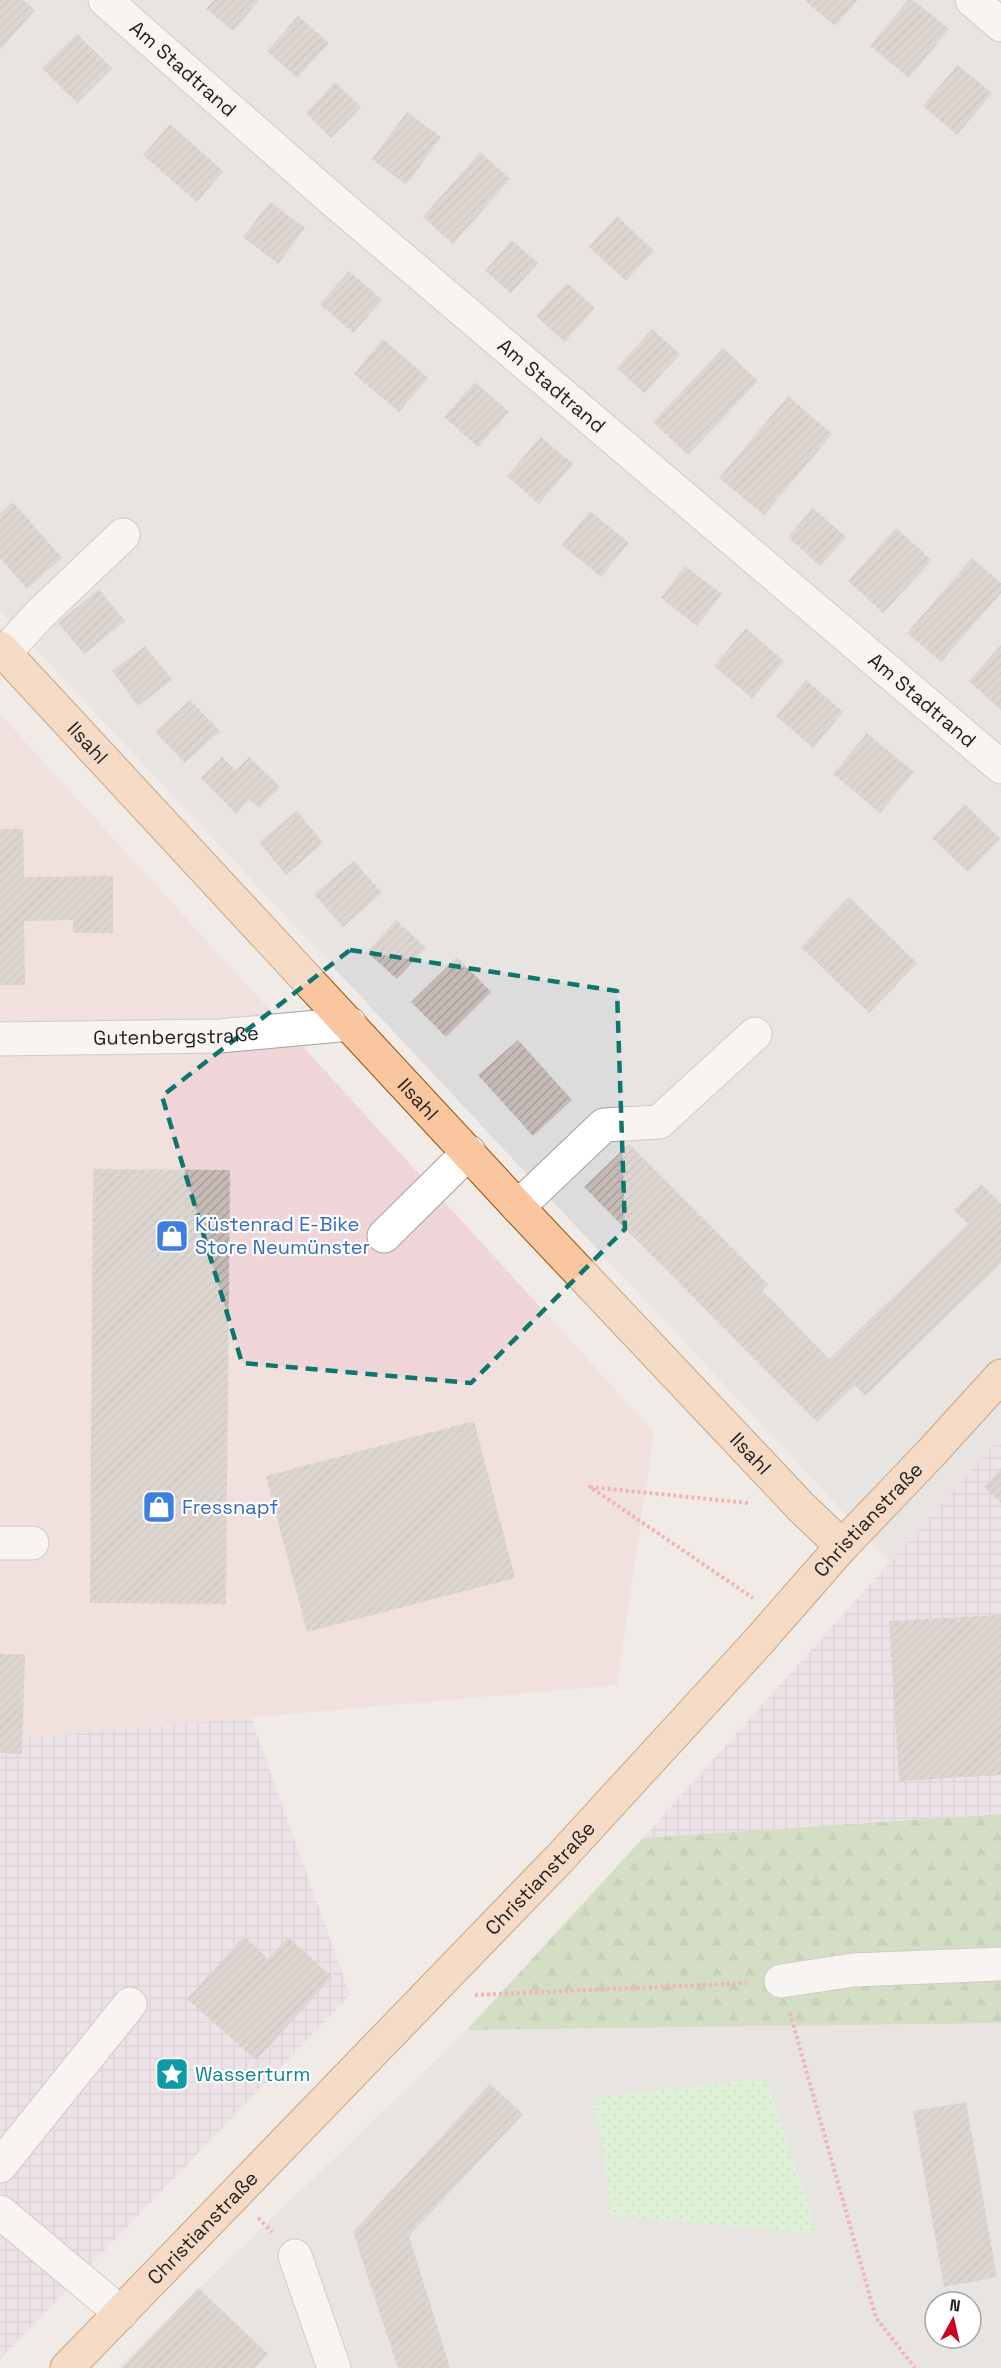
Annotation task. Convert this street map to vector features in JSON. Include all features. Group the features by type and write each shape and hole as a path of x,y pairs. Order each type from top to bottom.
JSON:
{"main road":[{"name":"Ilsahl","path":"2,650 518,1207 802,1508 842,1546"},
{"name":"Christianstraße","path":"67,2368 590,1826 842,1546 1001,1376"}],"street":[{"name":"Am Stadtrand","path":"105,0 333,200 1001,767"},
{"path":"972,0 1001,25"},
{"path":"2,650 123,535"},
{"name":"Gutenbergstraße","path":"0,1039 220,1035 350,1024"},
{"path":"518,1207 604,1125 659,1122 755,1034"},
{"path":"384,1236 469,1152"},
{"path":"0,1543 32,1543"},
{"path":"781,1981 853,1970 1001,1964"},
{"path":"0,2166 130,2004"},
{"path":"0,2212 121,2313"},
{"path":"296,2256 334,2368"}],"path":[{"path":"780,1617 590,1487 802,1508"},
{"path":"427,1997 781,1981 876,2318 915,2368"},
{"path":"235,2194 296,2256"}],"highlighted area":[{"path":"350,950 617,991 625,1229 471,1383 242,1363 162,1096"}],"shaded area":[{"path":"0,0 1001,0 1001,1437 890,1562 0,611"},
{"path":"0,714 654,1432 617,1685 0,1740"},
{"path":"1001,1437 1001,1814 643,1838 890,1562"},
{"path":"251,1718 350,1995 0,2359 0,1740"},
{"path":"1001,2023 1001,2368 117,2368 467,2030"}],"green space":[{"path":"1001,1814 1001,2023 467,2030 643,1838"},
{"path":"766,2078 818,2234 612,2215 594,2098"}],"building":[{"path":"0,0 23,0 35,10 0,50"},
{"path":"214,0 259,0 233,31 206,9"},
{"path":"804,0 858,0 835,26"},
{"path":"908,0 913,0 949,29 909,78 870,46"},
{"path":"298,16 329,43 297,78 267,51"},
{"path":"77,34 112,68 77,103 42,68"},
{"path":"957,65 992,93 957,135 923,106"},
{"path":"335,82 361,107 331,138 306,113"},
{"path":"407,112 441,137 406,185 372,159"},
{"path":"170,124 223,171 197,202 143,155"},
{"path":"480,152 510,179 453,244 423,217"},
{"path":"270,202 305,228 278,264 243,237"},
{"path":"617,216 654,251 626,281 589,247"},
{"path":"512,240 538,263 511,293 485,271"},
{"path":"349,271 382,300 353,333 320,304"},
{"path":"567,283 595,308 565,342 536,316"},
{"path":"652,329 680,354 644,393 617,368"},
{"path":"383,339 428,378 399,412 354,374"},
{"path":"723,348 758,381 688,455 653,422"},
{"path":"475,382 509,412 478,447 444,417"},
{"path":"788,396 832,434 764,515 719,478"},
{"path":"541,437 573,464 539,504 507,476"},
{"path":"13,502 62,558 27,589 0,558 0,514"},
{"path":"813,508 846,537 820,566 788,537"},
{"path":"590,511 629,543 601,577 562,545"},
{"path":"896,528 932,560 883,613 848,581"},
{"path":"972,558 1001,583 1001,593 941,662 907,633"},
{"path":"685,566 722,594 697,626 661,598"},
{"path":"99,589 125,621 84,654 58,623"},
{"path":"746,628 784,661 752,698 714,666"},
{"path":"1001,645 1001,710 969,681"},
{"path":"145,646 172,680 138,706 112,671"},
{"path":"806,680 843,712 813,748 776,716"},
{"path":"190,700 220,731 185,763 155,732"},
{"path":"867,733 914,772 880,813 833,774"},
{"path":"222,757 236,770 249,757 280,787 259,808 250,800 236,814 201,778"},
{"path":"965,804 1000,839 968,872 932,838"},
{"path":"297,811 323,843 286,875 259,842"},
{"path":"0,829 23,829 24,877 113,876 113,933 73,933 73,920 24,921 25,985 0,985"},
{"path":"354,861 382,893 343,927 314,894"},
{"path":"849,897 917,963 869,1013 801,947"},
{"path":"396,920 426,948 397,979 367,952"},
{"path":"457,957 491,992 446,1037 411,1002"},
{"path":"518,1040 572,1100 533,1136 478,1075"},
{"path":"629,1144 768,1284 762,1290 829,1359 968,1224 954,1210 981,1184 1001,1204 1001,1263 865,1396 855,1385 817,1422 584,1187"},
{"path":"93,1169 230,1170 226,1604 90,1603"},
{"path":"474,1421 515,1578 307,1632 266,1476"},
{"path":"1001,1468 1001,1503 984,1487"},
{"path":"1001,1615 1001,1775 899,1781 889,1621"},
{"path":"0,1654 25,1654 22,1754 0,1753"},
{"path":"244,1936 268,1959 288,1937 332,1977 256,2060 187,1999"},
{"path":"490,2084 523,2114 409,2236 450,2368 398,2368 353,2232"},
{"path":"966,2102 997,2277 944,2287 913,2111"},
{"path":"198,2288 268,2354 255,2368 122,2368"}],"place":[{"name":"Küstenrad E-Bike Store Neumünster","path":"172,1236"},
{"name":"Fressnapf","path":"159,1507"},
{"name":"Wasserturm","path":"172,2074"}]}
